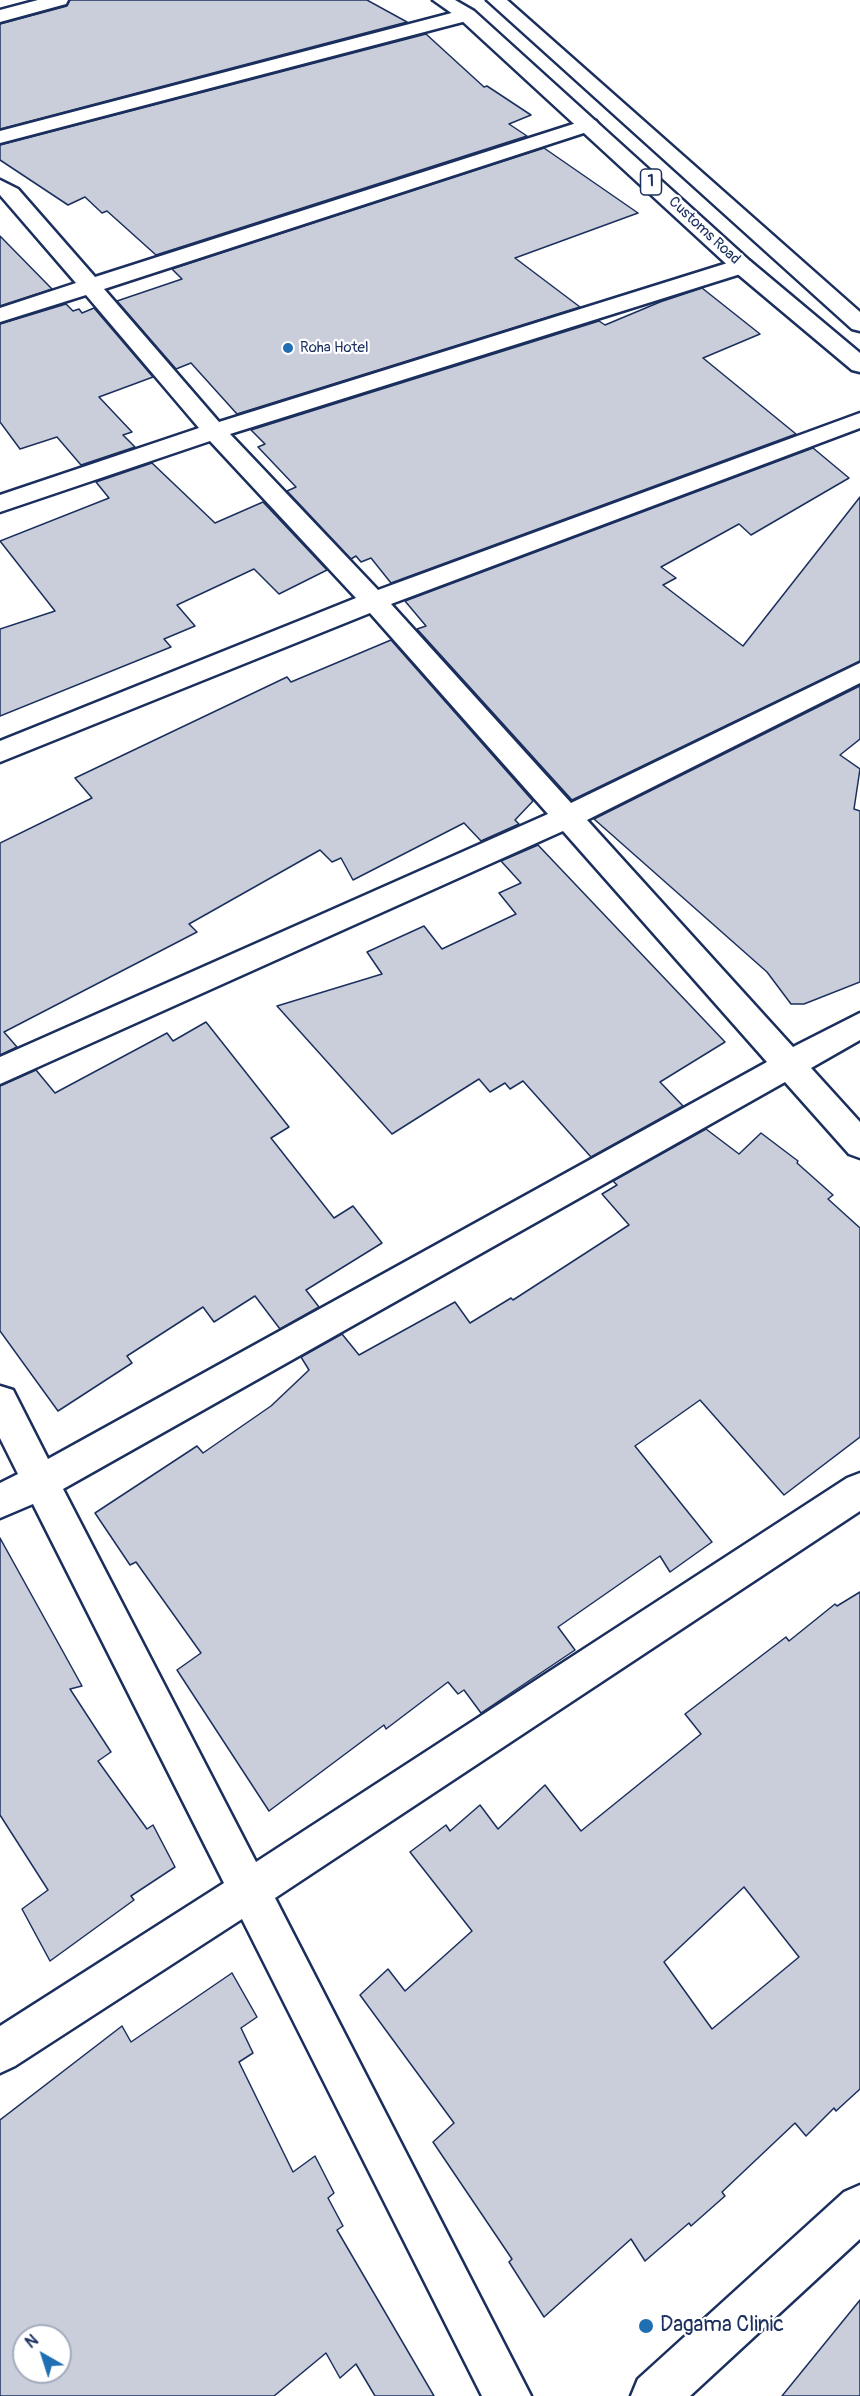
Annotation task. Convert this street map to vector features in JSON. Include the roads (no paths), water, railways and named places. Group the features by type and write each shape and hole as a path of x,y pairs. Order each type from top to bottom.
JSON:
{"street":[{"path":"0,16 59,0"},
{"name":"Customs Road","path":"442,0 467,15 742,266 860,365"},
{"name":"Customs Road","path":"496,0 860,324"},
{"path":"0,137 467,15"},
{"path":"0,315 358,197 590,125"},
{"path":"0,186 11,193 93,286 214,431 374,602 860,1144"},
{"path":"0,504 214,431 742,266"},
{"path":"0,752 374,602 860,420"},
{"path":"0,1071 566,818 860,672"},
{"path":"0,1501 40,1482 860,1024"},
{"path":"0,1402 507,2396"},
{"path":"0,2051 249,1891 860,1490"},
{"path":"655,2396 860,2208"}],"place":[{"name":"Roha Hotel","path":"288,348"},
{"name":"Dagama Clinic","path":"646,2326"}]}
